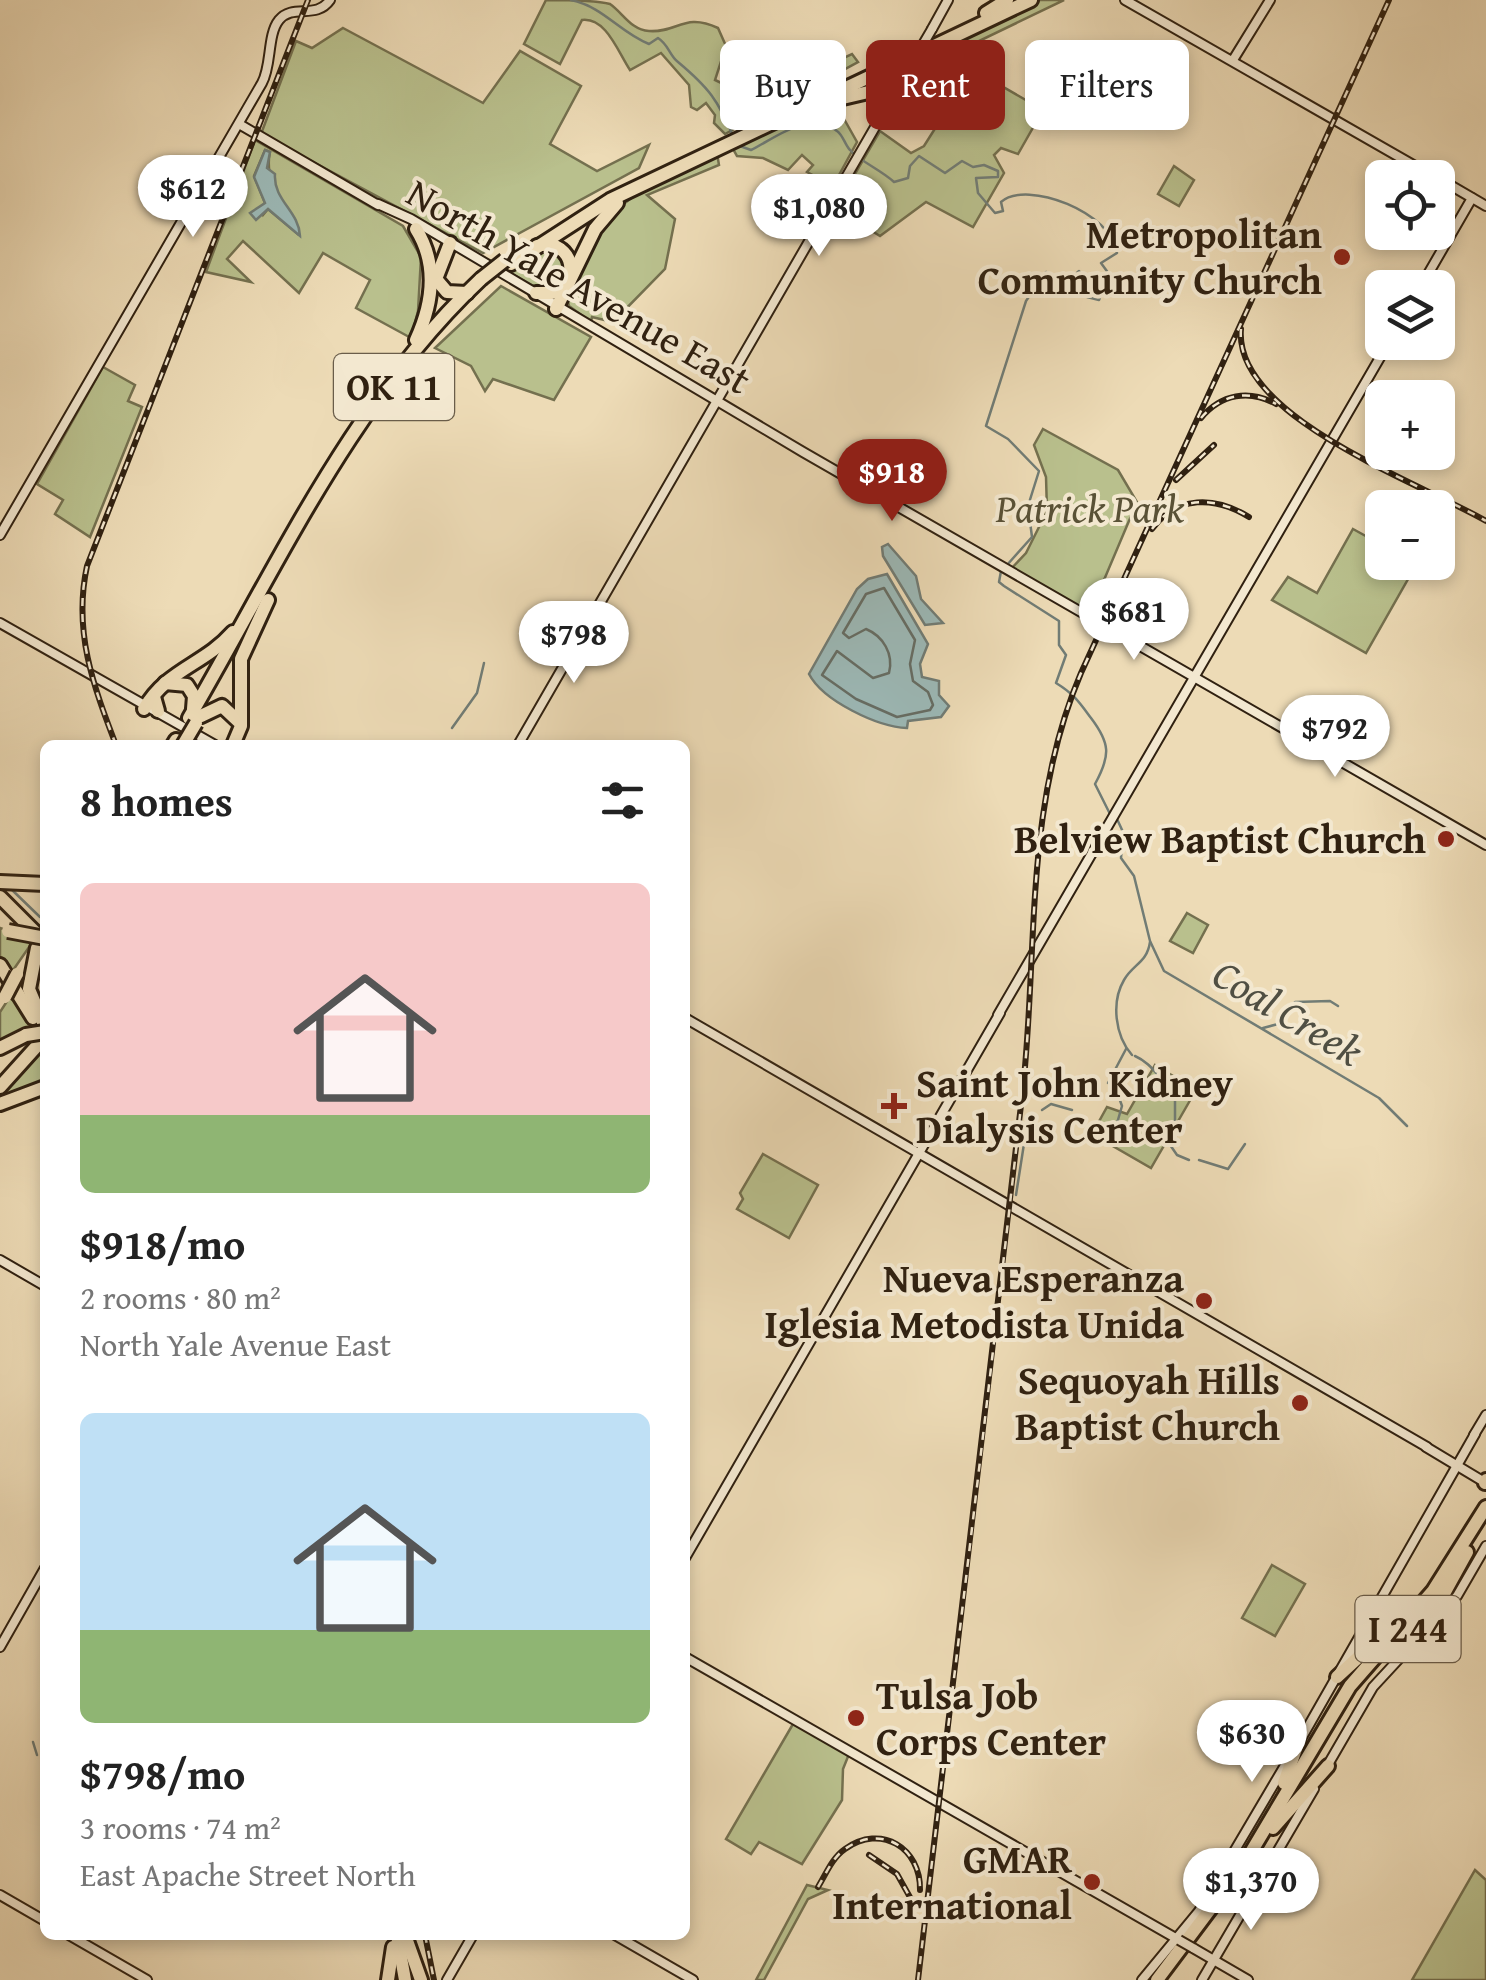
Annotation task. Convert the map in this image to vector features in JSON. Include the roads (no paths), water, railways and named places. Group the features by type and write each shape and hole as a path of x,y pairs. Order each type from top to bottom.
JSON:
{"highway":[{"path":"980,17 1007,0"},
{"name":"OK 11","path":"262,601 392,390 437,333 505,260 578,210 1016,0"},
{"name":"OK 11","path":"846,88 1031,0"},
{"name":"OK 11","path":"745,132 750,130"},
{"name":"OK 11","path":"177,740 195,717 262,601 360,423 404,360 467,293 582,216 716,146"},
{"path":"560,303 602,218 617,202 657,178"},
{"path":"404,360 422,324 432,268 430,252 416,229"},
{"path":"535,247 554,245 568,255 572,269 560,303"},
{"path":"432,268 449,248"},
{"path":"449,248 436,272 439,286 449,294 467,293"},
{"path":"536,293 552,293 560,303"},
{"path":"148,704 161,682 219,647 262,601"},
{"path":"232,740 241,726 240,659 262,601"},
{"path":"148,704 166,682 182,682 193,692 195,717 213,706 232,710 238,722 231,740"},
{"name":"OK 11","path":"186,740 195,717"},
{"path":"0,882 40,884"},
{"path":"0,896 40,928"},
{"path":"4,929 40,947"},
{"path":"2,1002 17,974 40,947"},
{"path":"40,947 30,989 40,1037"},
{"path":"0,964 40,1037"},
{"path":"0,1048 40,1037"},
{"path":"0,1087 40,1037"},
{"path":"0,1104 40,1089"},
{"name":"I 244","path":"1160,1980 1236,1886 1372,1658 1416,1612 1449,1569 1486,1507"},
{"name":"I 244","path":"1343,1704 1380,1657 1446,1586 1486,1519"},
{"path":"1420,1637 1468,1549"},
{"path":"1337,1677 1364,1649 1416,1612"},
{"path":"1267,1831 1298,1743"},
{"path":"1267,1831 1328,1766"},
{"path":"388,1980 399,1940"},
{"path":"401,1940 408,1980"},
{"path":"402,1940 421,1980"}],"main road":[{"path":"0,536 242,124 268,72 280,19 288,13 316,12 330,0"},
{"path":"926,40 948,0"},
{"path":"1129,1 1406,160"},
{"path":"1234,60 1268,1"},
{"name":"North Yale Avenue East","path":"242,124 449,248 560,303 717,400 1486,845"},
{"path":"521,740 872,130"},
{"path":"1455,188 1486,206"},
{"path":"1430,270 1472,198"},
{"name":"North Yale Avenue East","path":"378,204 449,248 560,303"},
{"path":"690,1549 1378,360"},
{"path":"0,623 112,688 221,740"},
{"path":"148,704 200,740"},
{"path":"690,1021 1486,1481"},
{"path":"0,1260 40,1283"},
{"path":"1142,1980 1204,1903 1486,1416"},
{"path":"1202,1980 1373,1687 1440,1616 1486,1546"},
{"path":"0,1648 40,1577"},
{"path":"690,1660 1248,1980"},
{"path":"0,1893 40,1916"},
{"path":"78,1940 147,1980"},
{"path":"87,1940 155,1980"},
{"path":"447,1980 470,1940"},
{"path":"624,1940 693,1980"}],"water":[{"path":"265,150 270,152 267,168 275,174 278,191 299,227 300,236 268,209 256,220 250,213 265,203 254,177"},
{"path":"888,544 916,576 921,599 943,623 925,625 883,556 882,547"},
{"path":"887,574 928,644 920,664 922,677 939,681 939,695 949,706 941,717 908,721 907,728 852,711 826,694 809,674 857,589 868,579"}],"waterway":[{"name":"Coal Creek","path":"571,0 593,8 649,44 658,38 662,41 712,96 734,138"},
{"name":"Coal Creek","path":"737,145 751,150 804,124 827,125 839,133 855,154 894,182 908,178 910,166 919,156 945,173 962,161 973,167 984,165 998,171 998,177 976,178 978,193 995,213 1003,211 1001,202 1013,196 1048,197 1085,213 1112,238 1117,253 1101,263 1109,274 1099,300 1087,297 1086,280 1079,271 1068,281 1046,272 1026,301 986,426 1008,439 1039,471 1028,506 1032,537 1007,565"},
{"name":"Coal Creek","path":"1001,571 999,582 1059,621 1059,645 1066,655 1056,683 1076,699 1105,742 1106,757 1095,784 1110,814"},
{"path":"452,728 477,693 484,663"},
{"name":"Coal Creek","path":"1117,819 1123,832 1121,858 1134,876 1150,941 1164,971 1379,1098 1407,1126"},
{"path":"10,888 40,917"},
{"name":"Coal Creek","path":"1132,1055 1119,1029 1117,998 1124,980 1146,955 1150,942"},
{"path":"1263,1028 1278,1024 1295,1002 1330,1001 1338,1006"},
{"path":"1108,1083 1126,1049"},
{"name":"Coal Creek","path":"1135,1056 1175,1091 1175,1120 1166,1139 1177,1155 1189,1160"},
{"path":"1111,1144 1122,1106 1116,1089"},
{"path":"1042,1110 1051,1104 1072,1110"},
{"path":"1016,1195 1026,1131"},
{"name":"Coal Creek","path":"1199,1160 1228,1169 1245,1144"},
{"path":"33,1742 37,1755"}],"railway":[{"path":"114,740 93,679 84,635 87,566 308,0"},
{"path":"918,1980 1023,1088 1036,878 1050,774 1081,673 1389,0"},
{"path":"1241,329 1247,361 1267,391 1298,418 1336,444 1486,521"},
{"path":"1201,418 1217,404 1236,396 1256,396 1276,404"},
{"path":"1176,480 1214,445"},
{"path":"1152,529 1173,510 1197,502 1223,505 1249,517"},
{"path":"818,1887 845,1849 859,1842 885,1839 914,1862 920,1890"},
{"path":"869,1855 897,1874 916,1908"},
{"path":"426,1940 434,1980"}],"place":[{"name":"Metropolitan Community Church","path":"1342,257"},
{"name":"Belview Baptist Church","path":"1446,839"},
{"name":"Saint John Kidney Dialysis Center","path":"894,1106"},
{"name":"Nueva Esperanza Iglesia Metodista Unida","path":"1204,1301"},
{"name":"Sequoyah Hills Baptist Church","path":"1300,1403"},
{"name":"Tulsa Job Corps Center","path":"856,1718"},
{"name":"GMAR International","path":"1092,1882"}],"park label":[{"name":"Patrick Park","path":"1090,508"}]}
